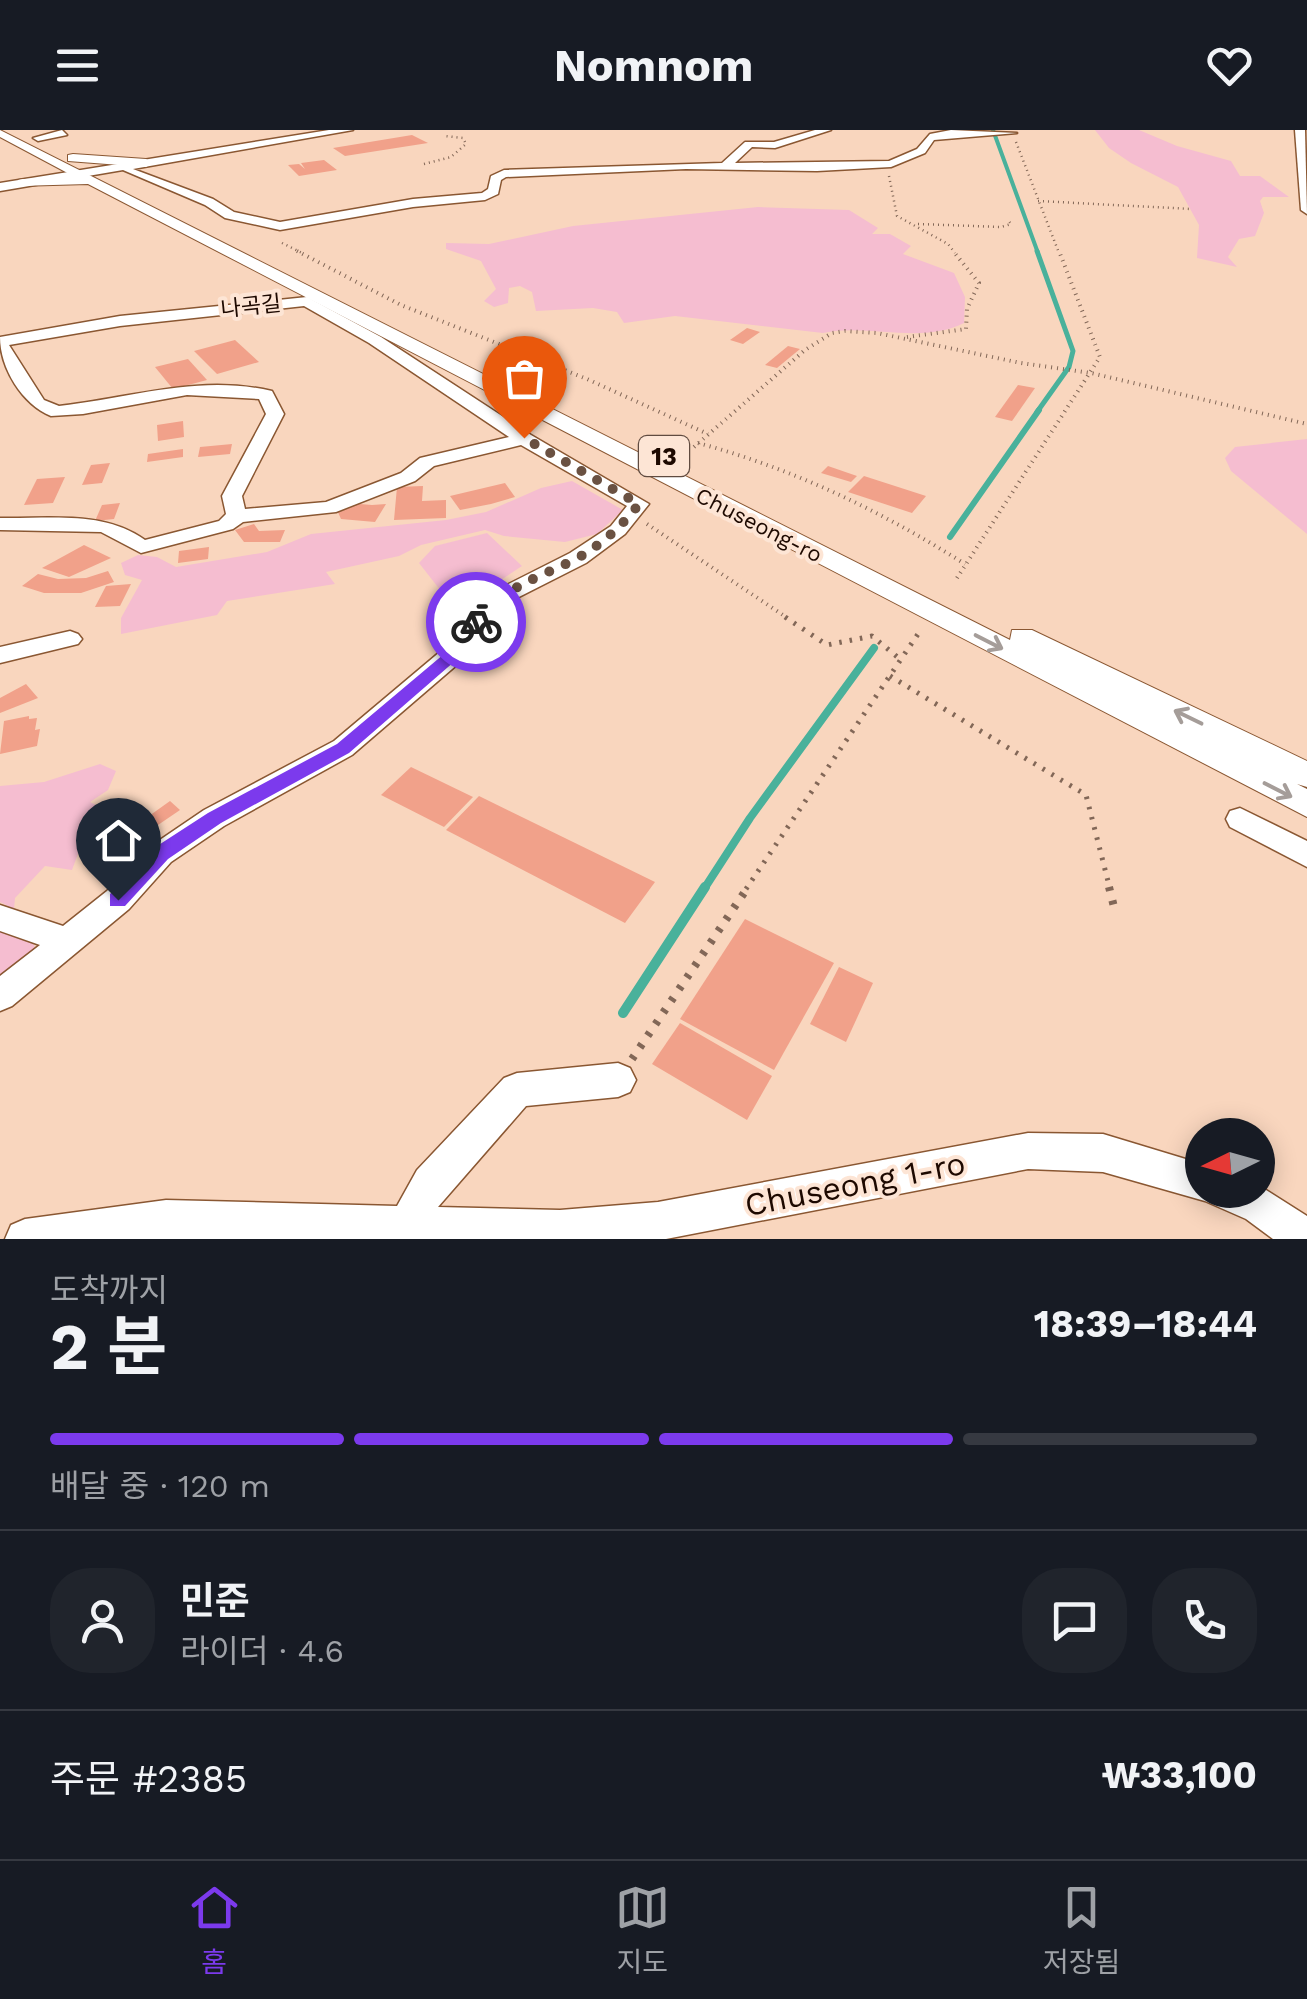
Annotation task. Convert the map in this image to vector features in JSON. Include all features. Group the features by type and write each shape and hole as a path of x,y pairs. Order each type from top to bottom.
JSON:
{"main road":[{"name":"Chuseong-ro","path":"0,132 1307,804"},
{"name":"Chuseong-ro","path":"31,134 79,170 125,178 942,597 1307,776"},
{"path":"23,183 79,170 146,163"},
{"path":"125,178 146,163"},
{"path":"23,183 79,170"}],"street":[{"path":"79,170 348,130"},
{"path":"726,166 749,144 775,145 826,130"},
{"path":"1300,130 1307,210"},
{"path":"916,132 930,137 984,131 1008,133"},
{"path":"31,134 63,133"},
{"path":"125,178 236,216 286,226 413,202 485,196 494,190 493,180 504,174 885,164 922,150 930,137"},
{"path":"0,186 23,183"},
{"name":"나곡길","path":"237,516 232,496 275,414 266,394 203,386 57,412 38,404 0,343 120,321 307,301 375,340 524,438 639,504 632,514"},
{"path":"0,524 101,526 117,529 141,547 226,525 237,516 329,508 408,477 427,462 524,438"},
{"path":"0,996 118,900 161,854 214,818 343,748 450,657 491,602 578,558 618,530 632,514"},
{"path":"0,654 70,639"},
{"path":"1240,819 1307,855"},
{"path":"0,918 65,940"},
{"path":"408,1225 430,1183 517,1090 618,1080"},
{"name":"Chuseong 1-ro","path":"25,1239 166,1219 560,1230 658,1221 1028,1151 1102,1154 1185,1179"},
{"path":"1263,1208 1306,1239"}],"path":[{"path":"956,578 1100,358 1008,133"},
{"path":"424,164 451,157 466,144 463,138 445,136"},
{"path":"885,164 893,210 948,244 979,283 967,309 966,328 901,338"},
{"path":"1038,201 1191,209"},
{"path":"236,216 401,305 588,380 708,434"},
{"path":"916,224 1001,227 1011,224 1008,220"},
{"path":"965,564 893,518 776,469 696,444 805,350 832,333 861,331 1091,373 1307,424"},
{"path":"632,514 827,646 872,636 900,660"},
{"path":"618,1080 918,634"},
{"path":"890,676 1086,794 1114,907"}],"shaded area":[{"path":"1095,130 1139,130 1177,146 1231,161 1240,176 1260,176 1289,197 1263,197 1260,201 1264,213 1255,236 1239,239 1228,257 1237,267 1197,258 1199,225 1178,187 1109,148"},
{"path":"758,207 849,210 878,228 872,234 890,234 911,246 903,254 954,273 965,297 964,323 930,332 823,333 675,316 624,323 617,312 593,308 536,311 532,292 520,286 509,288 508,303 494,307 484,301 496,289 481,261 446,249 446,243 489,244 573,226"},
{"path":"1307,439 1307,534 1231,471 1225,458 1235,447"},
{"path":"572,481 623,510 597,534 565,542 504,536 485,530 421,545 399,556 326,572 335,584 227,601 217,615 121,634 121,618 142,580 125,575 121,563 138,555 157,557 176,567 267,552 311,534 486,512 541,488"},
{"path":"487,533 522,566 480,594 473,605 455,609 419,563 435,546"},
{"path":"100,764 116,771 108,790 90,802 96,805 72,870 45,866 15,898 14,909 0,902 0,786 44,782"},
{"path":"0,931 33,943 37,953 0,981"}],"building":[{"path":"412,135 428,143 345,156 333,148"},
{"path":"324,160 337,170 299,176 288,165 299,164 305,169 301,163"},
{"path":"747,328 760,332 743,344 730,340"},
{"path":"235,340 259,362 217,374 194,351"},
{"path":"788,346 800,349 777,368 765,365"},
{"path":"188,359 207,380 173,389 155,367"},
{"path":"1018,385 1035,388 1012,421 995,417"},
{"path":"183,421 184,437 158,441 157,425"},
{"path":"232,444 230,454 198,457 200,447"},
{"path":"183,449 183,457 147,462 148,454"},
{"path":"110,463 102,483 82,485 91,465"},
{"path":"828,466 857,476 851,482 821,473"},
{"path":"864,476 926,496 912,513 848,492"},
{"path":"65,477 53,503 24,505 37,479"},
{"path":"505,483 515,497 491,504 460,510 450,496"},
{"path":"423,486 422,501 446,500 446,518 394,520 397,487"},
{"path":"120,503 114,519 95,521 102,505"},
{"path":"348,503 386,504 375,522 341,519 337,510"},
{"path":"254,524 259,531 285,530 280,542 244,542 235,530"},
{"path":"84,545 111,558 69,577 42,568"},
{"path":"209,547 208,559 178,563 179,551"},
{"path":"108,571 114,582 81,593 44,593 22,586 38,574 58,579 86,578"},
{"path":"131,584 120,606 95,607 106,586"},
{"path":"26,684 38,698 0,713 0,698"},
{"path":"37,718 35,730 40,729 37,746 0,754 4,721"},
{"path":"411,767 473,797 444,827 381,795"},
{"path":"479,796 655,882 625,923 446,830"},
{"path":"170,801 180,810 158,825 149,816"},
{"path":"745,919 834,963 774,1070 680,1019"},
{"path":"839,967 873,983 846,1042 810,1024"},
{"path":"680,1023 772,1076 747,1120 652,1064"}],"waterway":[{"path":"993,130 1038,253"},
{"path":"1037,251 1073,351 1069,367 1037,412"},
{"path":"950,537 1039,410"},
{"path":"704,889 750,818 874,648"},
{"path":"623,1013 705,887"}],"way so far":[{"path":"476,622 491,602 578,558 618,530 639,504 524,438"}],"route":[{"path":"118,900 161,854 214,818 343,748 450,657 476,622"}]}
